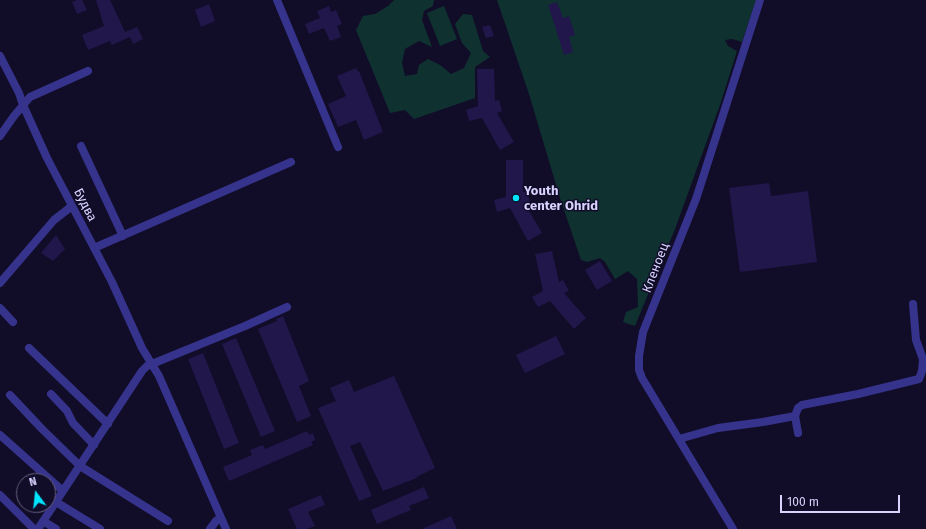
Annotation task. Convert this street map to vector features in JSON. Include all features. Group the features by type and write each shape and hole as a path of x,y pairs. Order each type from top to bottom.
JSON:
{"street":[{"path":"277,0 338,147"},
{"name":"Кленоец","path":"733,529 652,395 639,370 639,356 644,332 696,199 760,0"},
{"name":"Будва","path":"0,56 19,93 47,158 112,282 142,348 158,376 226,529"},
{"path":"0,136 30,98 88,71"},
{"path":"81,146 123,236"},
{"path":"94,248 291,162"},
{"path":"0,284 54,220 72,206"},
{"path":"798,433 795,416 798,408 806,404 858,394 919,379 922,372 923,359 916,340 913,304"},
{"path":"100,529 56,502 142,371 151,363 245,326 287,307"},
{"path":"0,308 13,322"},
{"path":"29,348 108,424"},
{"path":"51,394 67,411 73,423 94,445"},
{"path":"10,395 80,466 168,521"},
{"path":"679,439 718,428 795,416"},
{"path":"0,435 63,491"},
{"path":"0,495 34,529"},
{"path":"38,529 48,513"},
{"path":"210,529 220,518"},
{"path":"43,521 56,529"}],"green space":[{"path":"394,0 434,0 433,6 424,11 422,20 432,47 419,41 405,49 402,63 405,76 417,74 419,65 428,59 440,65 451,74 464,68 471,53 462,43 455,24 463,14 472,15 483,51 490,57 475,67 475,98 414,119 405,110 390,113 356,30 363,16 375,14 388,6"},
{"path":"497,0 756,0 742,42 732,39 725,40 728,46 737,51 721,102 675,229 635,326 623,322 626,312 638,307 637,279 628,271 615,279 605,262 600,258 587,262 581,260 560,198 529,94"},
{"path":"444,6 457,39 440,46 427,13"}],"building":[{"path":"82,0 87,10 77,14 72,2"},
{"path":"96,0 110,0 125,32 137,27 143,39 133,44 130,37 112,45 110,41 88,50 82,35 104,26"},
{"path":"557,2 563,18 569,16 575,35 569,37 573,52 564,55 548,5"},
{"path":"209,4 215,21 201,27 195,10"},
{"path":"329,6 331,12 336,10 342,24 337,26 341,37 330,41 324,28 309,34 305,24 320,18 317,11"},
{"path":"490,25 494,36 486,38 482,27"},
{"path":"356,68 358,72 359,71 383,132 364,140 356,120 338,127 328,104 346,96 337,76"},
{"path":"477,69 494,69 495,101 499,100 502,111 497,113 514,142 500,150 482,118 469,121 466,110 478,106"},
{"name":"Youth center Ohrid","path":"506,160 523,160 523,192 527,191 530,202 525,204 542,233 528,241 510,208 497,212 494,200 506,197"},
{"path":"769,183 771,196 808,191 817,262 740,272 729,188"},
{"path":"56,235 65,249 53,261 41,253"},
{"path":"552,251 559,282 563,280 569,291 564,293 586,318 574,329 550,301 538,307 532,297 543,291 535,254"},
{"path":"600,261 612,281 597,290 585,270"},
{"path":"283,316 309,381 299,386 311,416 297,422 258,329 277,321 276,319"},
{"path":"556,336 565,354 525,373 516,355"},
{"path":"236,338 275,431 261,437 222,344"},
{"path":"203,353 239,443 224,449 188,359"},
{"path":"394,376 435,468 416,477 417,478 383,491 360,442 350,446 372,496 359,501 318,408 336,401 330,388 349,380 354,392"},
{"path":"307,431 309,435 313,433 315,440 311,442 313,445 229,481 223,467 252,455 250,450 263,445 265,449"},
{"path":"424,487 429,498 409,506 411,510 377,524 371,510"},
{"path":"321,495 325,505 308,512 315,526 307,529 297,529 288,509"},
{"path":"451,516 457,529 422,529"}],"place":[{"name":"Youth center Ohrid","path":"516,198"}]}
